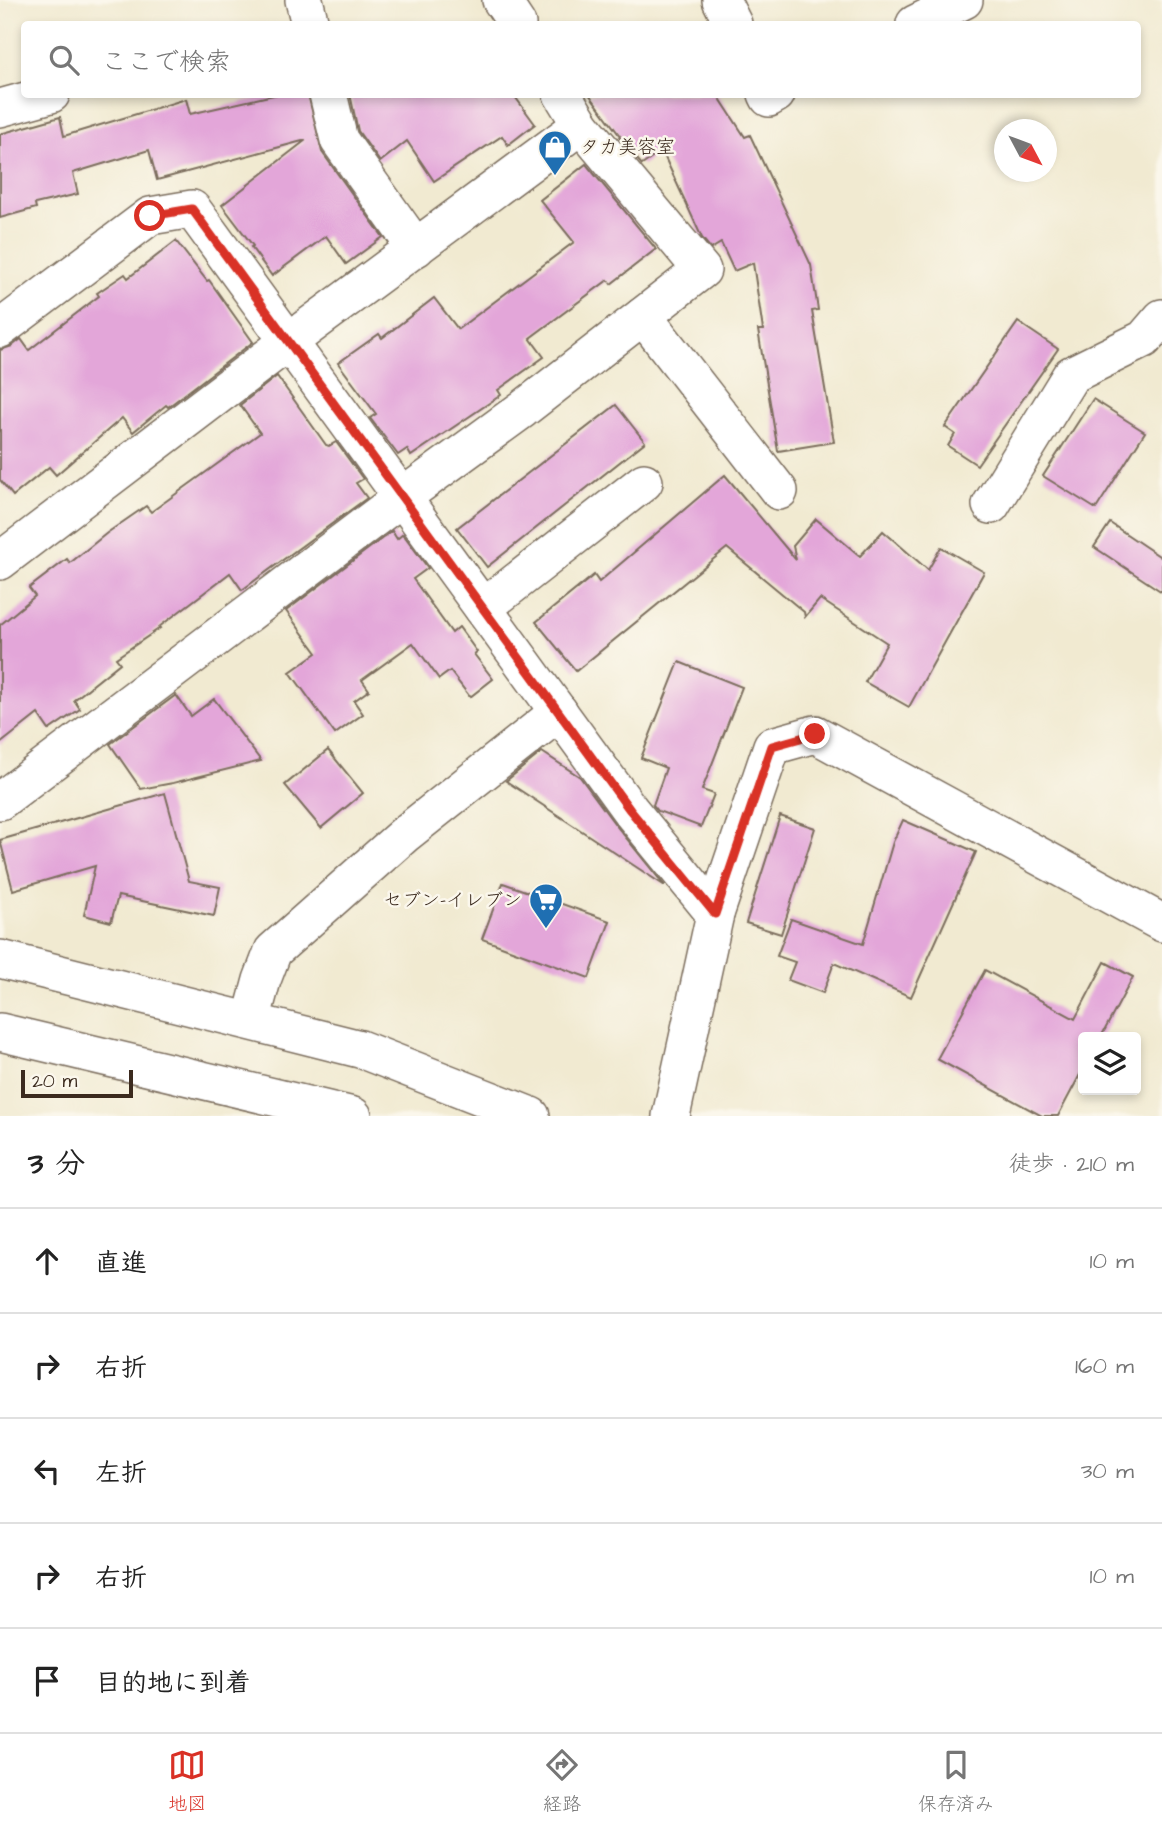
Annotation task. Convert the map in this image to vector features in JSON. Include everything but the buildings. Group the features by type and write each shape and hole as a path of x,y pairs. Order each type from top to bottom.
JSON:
{"street":[{"path":"304,0 309,21"},
{"path":"501,0 515,21"},
{"path":"721,0 732,21"},
{"path":"921,21 964,0"},
{"path":"0,108 36,98"},
{"path":"329,98 339,140 416,248"},
{"path":"0,801 523,409 702,270 581,125 564,98"},
{"path":"0,561 288,342 581,125"},
{"path":"0,329 150,216 192,209 630,810 715,914"},
{"path":"643,316 779,491"},
{"path":"991,505 1071,375 1144,339 1162,318"},
{"path":"483,608 644,482"},
{"path":"251,1021 273,951 405,834 559,712"},
{"path":"671,1116 715,914 772,746 815,734 1162,923"},
{"path":"0,959 360,1049 531,1116"},
{"path":"0,1032 353,1116"}],"place":[{"name":"タカ美容室","path":"555,177"},
{"name":"セブン-イレブン","path":"546,930"}],"route":[{"path":"150,216 192,209 630,810 715,914 772,746 815,734"}]}
